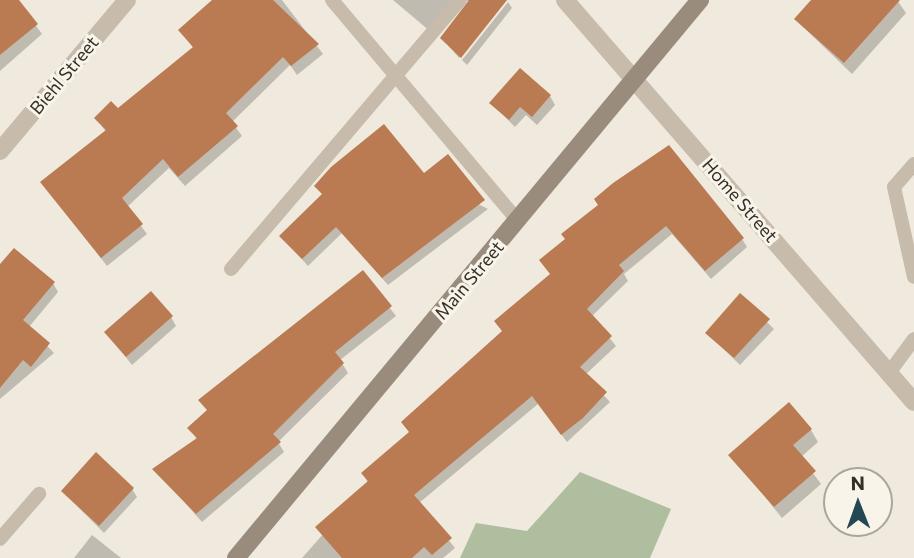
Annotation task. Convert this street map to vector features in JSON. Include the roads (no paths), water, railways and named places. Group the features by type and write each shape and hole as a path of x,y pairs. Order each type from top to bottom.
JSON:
{"street":[{"name":"Biehl Street","path":"0,151 127,0"},
{"name":"Home Street","path":"565,0 914,402"},
{"name":"Main Street","path":"236,558 700,0"}],"lane":[{"path":"332,0 518,221"},
{"path":"231,269 460,0"},
{"path":"914,164 894,187 914,277"},
{"path":"889,373 914,339"},
{"path":"0,540 39,494"}]}
